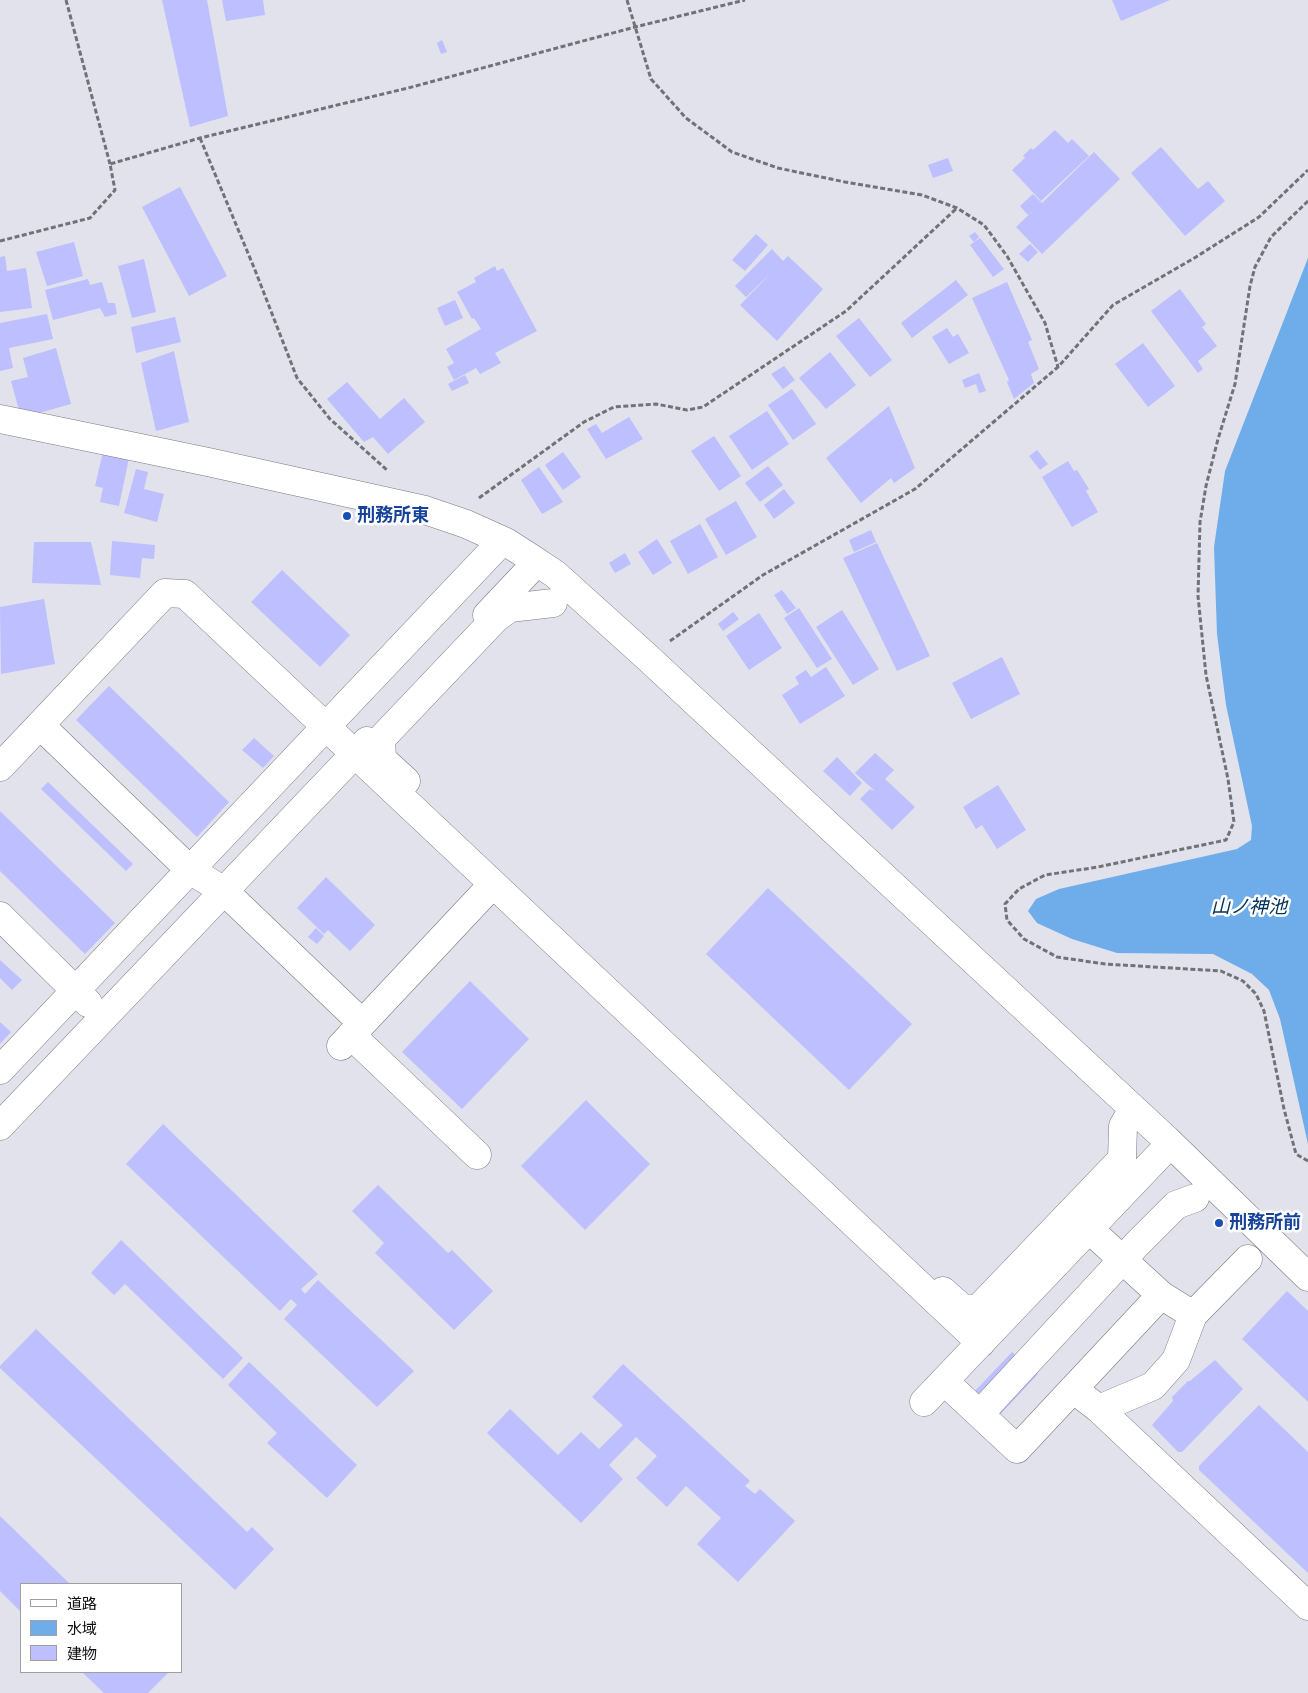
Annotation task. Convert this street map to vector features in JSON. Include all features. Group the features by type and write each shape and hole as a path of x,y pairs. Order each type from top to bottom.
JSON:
{"street":[{"path":"0,419 228,466 425,510 466,524 502,541 537,562 554,574 647,657 1133,1109 1308,1277"},
{"path":"0,1070 502,541"},
{"path":"1,1123 537,562"},
{"path":"0,767 165,593 185,594 980,1343"},
{"path":"553,603 510,608 496,618 382,739 382,759 802,1160 962,1308 977,1310 1122,1159 1123,1126 1133,1109"},
{"path":"40,725 190,870 224,891 351,1034 477,1154"},
{"path":"351,1034 493,884"},
{"path":"0,916 103,1018"},
{"path":"924,1402 1170,1144"},
{"path":"987,1406 1119,1253 1176,1205 1195,1198"},
{"path":"1089,1229 1119,1253 1161,1295 1194,1316"},
{"path":"1119,1253 1134,1292"},
{"path":"1099,1409 1153,1386 1176,1360 1194,1316 1248,1259"},
{"path":"944,1381 1017,1449 1161,1295"},
{"path":"1073,1389 1099,1409 1308,1606"}],"path":[{"path":"0,241 90,218 115,190 110,164 66,0"},
{"path":"626,0 651,79 686,118 732,152 778,168 922,195 956,208 984,224 1007,256 1045,323 1058,367"},
{"path":"110,164 200,138 399,90 635,27 745,0"},
{"path":"200,138 255,270 297,378 330,419 394,478"},
{"path":"647,657 763,575 915,489 1058,367 1113,305 1196,257 1259,217 1308,170"},
{"path":"1308,201 1271,237 1255,267 1250,286 1236,384 1211,467 1200,522 1198,596 1206,675 1228,779 1234,822 1226,840 1098,866 1046,874 1019,889 1005,904 1008,920 1024,939 1058,957 1105,964 1221,972 1243,981 1256,994 1264,1011 1284,1109 1296,1154 1308,1161"},
{"path":"466,524 473,507 481,496 584,422 614,407 656,404 687,410 703,407 846,312 956,208"}],"water":[{"name":"山ノ神池","path":"1308,258 1308,1144 1280,1019 1269,990 1252,974 1213,954 1117,953 1072,939 1037,923 1028,911 1036,899 1059,889 1237,849 1251,840 1252,826 1226,705 1217,634 1214,547 1225,471"}],"building":[{"path":"162,0 207,0 228,116 190,127"},
{"path":"222,0 263,0 265,15 226,21"},
{"path":"1112,0 1170,0 1121,21"},
{"path":"442,40 447,52 441,54 437,43"},
{"path":"1055,130 1068,143 1072,139 1089,156 1041,201 1012,170 1025,158 1023,156 1031,148 1033,150"},
{"path":"1161,147 1198,189 1208,181 1225,201 1185,236 1131,173"},
{"path":"1094,152 1120,179 1042,254 1016,227 1034,210 1028,215 1020,206 1033,194 1042,203"},
{"path":"948,158 953,171 933,178 928,165"},
{"path":"180,187 227,276 189,296 142,207"},
{"path":"975,232 979,237 974,242 969,236"},
{"path":"756,234 768,245 745,271 732,260"},
{"path":"980,238 1004,269 993,277 970,245"},
{"path":"74,242 83,276 47,286 36,252"},
{"path":"1030,244 1038,252 1028,262 1019,254"},
{"path":"772,249 783,261 788,256 823,289 777,341 740,305 772,272 746,297 735,286"},
{"path":"5,256 7,271 26,268 32,308 0,312 0,257"},
{"path":"144,259 156,312 132,318 118,266"},
{"path":"495,266 497,271 503,268 537,331 495,353 501,363 480,374 476,368 454,380 447,367 454,363 446,349 481,329 474,318 472,319 457,292 476,282 474,278"},
{"path":"88,279 90,285 102,282 108,303 115,303 117,314 105,317 100,308 53,320 45,290"},
{"path":"956,280 968,295 912,338 901,323"},
{"path":"1007,282 1032,340 1028,342 1039,369 1031,374 1034,383 1014,399 1007,382 1009,380 972,298"},
{"path":"1180,289 1206,324 1202,327 1217,346 1198,361 1203,369 1198,373 1151,311"},
{"path":"455,300 463,318 445,326 437,308"},
{"path":"47,314 53,339 9,348 13,368 0,371 0,323"},
{"path":"175,317 181,342 136,353 131,327"},
{"path":"859,318 892,360 870,377 836,336"},
{"path":"947,328 953,337 958,334 969,353 949,364 932,337"},
{"path":"1143,343 1175,386 1148,407 1115,364"},
{"path":"56,348 71,404 21,418 11,381 28,377 23,358"},
{"path":"174,351 189,422 156,431 141,363"},
{"path":"830,352 856,385 826,409 799,378"},
{"path":"784,366 795,380 783,389 771,374"},
{"path":"979,373 986,391 979,393 976,384 965,388 962,380"},
{"path":"465,375 469,383 452,391 448,384"},
{"path":"347,382 380,419 404,398 425,422 388,454 373,437 364,442 327,399"},
{"path":"792,389 816,424 793,440 768,405"},
{"path":"889,406 915,468 894,483 891,478 861,503 826,458"},
{"path":"767,411 789,444 752,470 729,436"},
{"path":"629,417 643,439 606,459 587,429 596,424 602,433"},
{"path":"714,436 741,476 719,491 691,451"},
{"path":"1037,450 1048,464 1040,470 1029,456"},
{"path":"103,452 129,458 119,506 100,502 103,488 95,486"},
{"path":"563,452 581,477 563,490 545,465"},
{"path":"1068,461 1074,471 1077,470 1089,489 1086,491 1098,512 1072,527 1042,477"},
{"path":"768,466 783,485 760,502 745,483"},
{"path":"539,467 563,502 542,514 521,480"},
{"path":"136,469 148,472 144,489 164,494 157,522 124,513"},
{"path":"784,489 795,503 774,519 764,505"},
{"path":"736,501 757,537 726,555 705,519"},
{"path":"700,524 718,557 688,574 670,541"},
{"path":"871,530 876,542 854,552 849,540"},
{"path":"657,539 672,563 653,575 638,552"},
{"path":"112,541 155,545 154,559 142,558 140,578 110,575"},
{"path":"34,542 91,542 101,585 32,583"},
{"path":"877,543 930,656 897,671 843,558"},
{"path":"625,553 631,564 615,573 609,563"},
{"path":"282,570 350,635 320,667 251,602"},
{"path":"782,590 796,608 787,614 774,595"},
{"path":"44,599 55,664 1,674 0,607"},
{"path":"799,608 832,659 817,668 784,618"},
{"path":"842,610 879,669 853,685 816,627"},
{"path":"733,612 739,619 723,631 718,624"},
{"path":"759,613 782,648 749,670 726,636"},
{"path":"1002,657 1020,694 971,719 952,683"},
{"path":"826,667 845,696 800,724 782,695 799,684 795,677 806,670 811,677"},
{"path":"109,686 229,802 197,837 76,720"},
{"path":"254,738 274,756 263,768 242,750"},
{"path":"875,753 894,770 885,779 915,807 892,830 860,799 870,789 875,791 855,773"},
{"path":"837,757 862,783 850,796 823,771"},
{"path":"48,782 133,864 126,871 41,789"},
{"path":"998,785 1026,830 997,849 982,825 976,829 963,807"},
{"path":"0,811 115,923 85,954 0,871"},
{"path":"326,877 375,925 350,951 328,930 324,934 297,908"},
{"path":"768,888 912,1024 849,1090 706,954"},
{"path":"316,928 324,936 317,944 308,937"},
{"path":"0,960 22,980 12,990 0,978"},
{"path":"470,981 529,1039 462,1109 402,1052"},
{"path":"0,1022 11,1032 0,1044"},
{"path":"586,1100 650,1164 585,1230 521,1166"},
{"path":"163,1124 318,1274 301,1289 305,1294 318,1280 414,1371 377,1407 284,1319 297,1305 291,1299 280,1311 126,1164"},
{"path":"378,1185 448,1253 452,1250 493,1291 454,1330 375,1253 384,1243 352,1211"},
{"path":"121,1240 243,1358 223,1379 125,1284 114,1295 91,1273"},
{"path":"1287,1291 1308,1311 1308,1402 1242,1339"},
{"path":"36,1329 247,1532 252,1527 274,1549 235,1590 0,1368"},
{"path":"1012,1352 1020,1359 982,1401 973,1393"},
{"path":"1215,1360 1243,1389 1182,1452 1178,1452 1152,1425 1173,1401 1172,1397 1188,1381"},
{"path":"249,1362 357,1465 327,1498 267,1443 277,1433 228,1385"},
{"path":"623,1364 750,1481 745,1486 755,1494 760,1489 795,1521 738,1582 697,1544 721,1518 686,1486 667,1507 636,1478 657,1456 636,1437 609,1465 623,1479 581,1523 487,1433 510,1409 558,1455 581,1432 599,1449 623,1425 592,1397"},
{"path":"1030,1368 1038,1374 998,1417 990,1409"},
{"path":"1259,1405 1308,1452 1308,1573 1199,1470 1199,1466"},
{"path":"0,1516 69,1583 20,1583 20,1611 0,1591"},
{"path":"83,1673 168,1673 148,1693 104,1693"}],"place":[{"name":"刑務所東","path":"347,516"},
{"name":"刑務所前","path":"1219,1223"}]}
